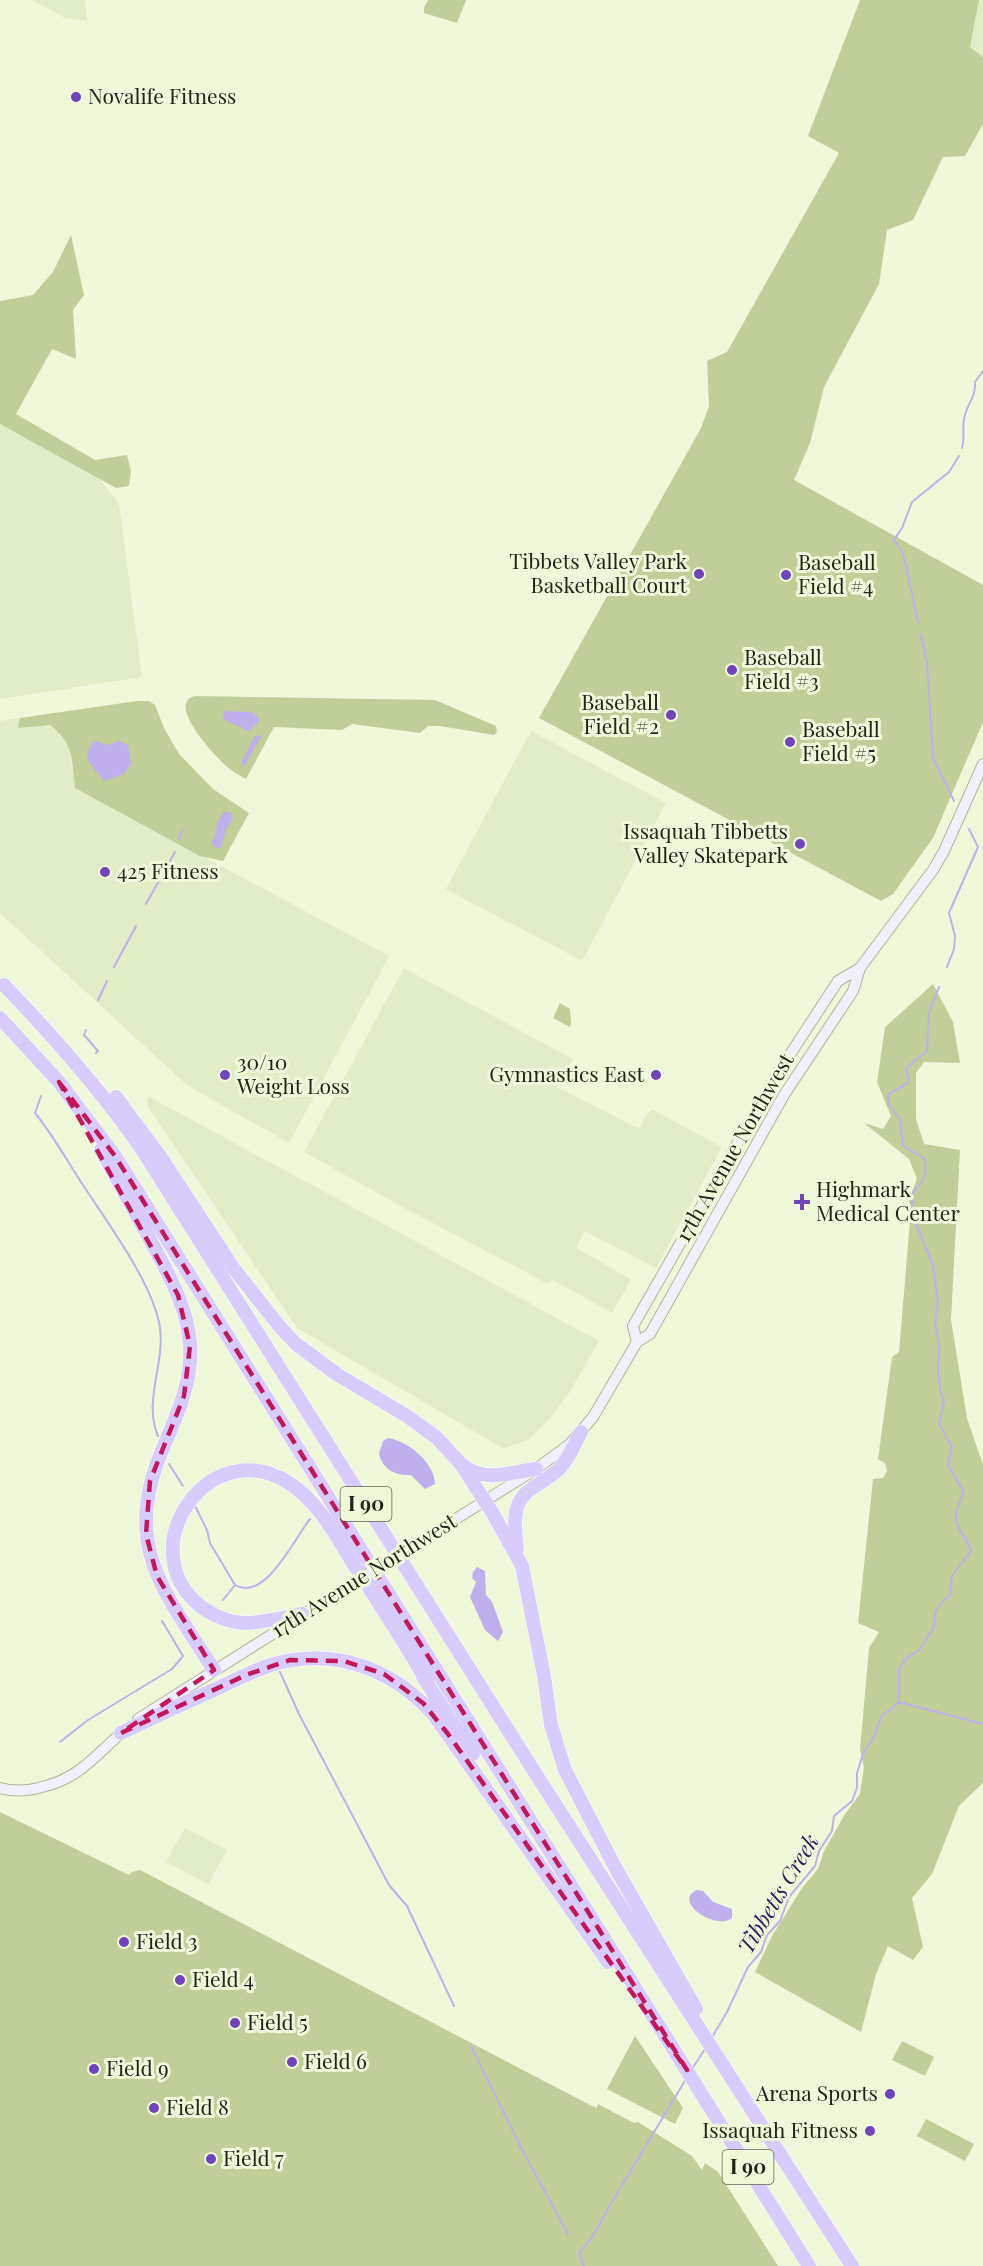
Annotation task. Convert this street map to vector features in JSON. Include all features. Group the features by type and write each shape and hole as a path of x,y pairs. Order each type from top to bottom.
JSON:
{"highway":[{"path":"2,984 90,1064 162,1159 234,1269 280,1327 296,1344 338,1375 424,1428 449,1449 485,1501 518,1555"},
{"name":"I 90","path":"2,984 76,1062 118,1114 141,1148 539,1779 711,2041 774,2146 852,2266"},
{"name":"I 90","path":"0,1018 59,1082 115,1156 809,2266"},
{"path":"59,1082 114,1175 169,1277 185,1313 190,1346 189,1370 178,1413 150,1481 146,1534 149,1553 157,1576 214,1670"},
{"path":"581,1432 568,1458 560,1468 525,1494 518,1502 514,1518 518,1555 527,1584 551,1725 565,1770 615,1867 711,2041"},
{"path":"460,1463 477,1474 486,1476 536,1469"},
{"path":"302,1614 244,1623 218,1617 186,1592 177,1571 173,1548 181,1512 197,1491 230,1473 258,1471 289,1484 314,1504 565,1899"},
{"path":"121,1733 273,1664 290,1660 317,1658 344,1660 362,1665 400,1684 423,1703 448,1734 625,1987 691,2077"}],"main road":[{"name":"17th Avenue Northwest","path":"0,1788 18,1791 32,1790 61,1781 82,1769 141,1717 536,1469 570,1444 602,1403 637,1342 650,1334 784,1095 853,991 860,968 933,870 983,764"},
{"name":"17th Avenue Northwest","path":"637,1342 633,1326 774,1079 838,981 860,968"}],"highlighted area":[{"path":"59,1082 115,1156 687,2070 448,1734 423,1703 384,1674 344,1661 290,1660 246,1675 121,1733 214,1670 157,1576 146,1534 150,1481 184,1396 190,1346 178,1295"}],"shaded area":[{"path":"32,0 85,0 87,21 65,18"},
{"path":"428,0 466,0 457,23 424,13"},
{"path":"860,0 979,0 970,47 983,57 983,124 965,156 943,157 913,220 887,230 879,284 824,387 810,443 794,480 983,585 983,722 933,838 893,894 881,901 539,718 701,428 709,406 707,361 727,352 839,153 808,136"},
{"path":"979,0 983,0 983,57 970,47"},
{"path":"71,235 84,295 73,310 76,359 52,349 16,414 95,460 127,455 131,471 129,486 116,488 0,424 0,301 33,295 53,272"},
{"path":"0,424 98,477 119,504 142,677 0,699"},
{"path":"195,696 435,700 496,726 497,732 494,735 428,726 420,733 352,724 342,730 274,727 246,779 226,766 195,730 186,708 187,701"},
{"path":"149,701 155,705 164,728 179,754 213,789 249,813 223,861 200,856 75,788 68,746 50,725 18,728 20,718"},
{"path":"223,711 252,712 260,720 249,731 224,720"},
{"path":"20,718 18,728 49,725 69,745 75,788 389,956 289,1143 188,1086 0,913 0,721"},
{"path":"531,731 666,803 582,961 446,889"},
{"path":"262,735 243,768 242,761 255,736"},
{"path":"95,741 108,745 118,741 128,745 131,764 124,774 104,781 87,760 89,747"},
{"path":"224,812 231,813 233,819 220,848 214,847 211,842 216,836 217,823"},
{"path":"404,968 573,1059 557,1087 639,1129 647,1114 653,1110 722,1147 656,1268 585,1231 576,1248 631,1279 612,1313 551,1279 548,1284 304,1152"},
{"path":"933,984 953,1022 960,1063 924,1062 916,1073 916,1119 924,1144 960,1150 951,1320 967,1418 983,1465 983,1783 959,1806 932,1874 912,1898 923,1947 913,1960 888,1946 876,1974 861,2032 755,1972 772,1936 802,1888 818,1869 824,1851 845,1814 860,1794 864,1767 860,1750 869,1648 879,1632 858,1623 873,1479 883,1478 887,1471 885,1463 878,1459 892,1357 899,1352 910,1221 909,1199 917,1179 909,1159 864,1123 883,1129 891,1116 877,1082 885,1027"},
{"path":"560,1003 570,1009 570,1027 553,1018"},
{"path":"148,1096 599,1341 569,1393 551,1417 529,1439 504,1449 297,1328 147,1105"},
{"path":"388,1438 412,1448 419,1454 430,1468 435,1484 425,1489 411,1475 395,1473 386,1467 379,1453 383,1441"},
{"path":"477,1567 485,1571 486,1595 492,1602 503,1632 498,1641 485,1630 470,1597 476,1582 472,1578 473,1572"},
{"path":"0,1812 129,1875 140,1870 592,2106 597,2108 598,2104 634,2123 638,2122 692,2156 702,2170 705,2163 718,2172 778,2266 0,2266"},
{"path":"185,1828 227,1850 208,1884 166,1862"},
{"path":"697,1890 703,1891 713,1902 732,1909 732,1918 715,1921 698,1913 689,1900"},
{"path":"635,2036 683,2108 675,2124 607,2089"},
{"path":"902,2041 934,2057 925,2076 892,2060"},
{"path":"926,2119 974,2144 965,2161 917,2136"}],"waterway":[{"name":"Tibbetts Creek","path":"962,448 965,413 974,392 975,382 983,371"},
{"name":"Tibbetts Creek","path":"918,622 903,553 894,540 902,528 912,502 949,472 959,456"},
{"name":"Tibbetts Creek","path":"921,635 927,663 933,758 954,801"},
{"name":"Tibbetts Creek","path":"947,967 954,949 955,936 949,913 978,847 969,829"},
{"path":"179,839 182,830"},
{"path":"146,904 175,852"},
{"path":"114,967 136,926"},
{"path":"98,1000 107,981"},
{"name":"Tibbetts Creek","path":"711,2039 727,2012 748,1967 761,1952 767,1935 780,1921 789,1897 815,1866 819,1851 832,1831 834,1816 852,1801 857,1788 857,1773 863,1754 874,1737 881,1717 899,1702 899,1670 905,1660 920,1649 933,1629 936,1610 950,1596 952,1576 971,1551 956,1520 956,1512 963,1491 948,1465 952,1447 939,1424 944,1401 940,1390 938,1369 939,1345 935,1322 938,1302 933,1265 911,1212 913,1192 922,1182 926,1172 925,1159 903,1146 900,1119 888,1104 889,1094 909,1082 906,1068 927,1051 929,1012 939,987"},
{"path":"86,1030 84,1035 98,1051 96,1053"},
{"path":"41,1096 35,1113 128,1254 156,1311 161,1342 153,1409 158,1436"},
{"path":"169,1464 183,1486"},
{"path":"195,1506 207,1530 210,1543 235,1585 246,1588 257,1585 268,1577 310,1519"},
{"path":"223,1600 235,1585"},
{"path":"60,1742 88,1720 172,1669 183,1656 162,1621"},
{"path":"280,1672 299,1714 389,1885 407,1906 454,2006"},
{"path":"899,1702 983,1724"},
{"path":"471,2046 520,2146 568,2234"},
{"name":"Tibbetts Creek","path":"692,2069 705,2049"},
{"name":"Tibbetts Creek","path":"584,2266 579,2253 591,2239 686,2079"}],"place":[{"name":"Novalife Fitness","path":"76,97"},
{"name":"Tibbets Valley Park Basketball Court","path":"699,574"},
{"name":"Baseball Field #4","path":"786,575"},
{"name":"Baseball Field #3","path":"732,670"},
{"name":"Baseball Field #2","path":"671,715"},
{"name":"Baseball Field #5","path":"790,742"},
{"name":"Issaquah Tibbetts Valley Skatepark","path":"800,844"},
{"name":"425 Fitness","path":"105,872"},
{"name":"30/10 Weight Loss","path":"225,1075"},
{"name":"Gymnastics East","path":"656,1075"},
{"name":"Highmark Medical Center","path":"802,1202"},
{"name":"Field 3","path":"124,1942"},
{"name":"Field 4","path":"180,1980"},
{"name":"Field 5","path":"235,2023"},
{"name":"Field 6","path":"292,2062"},
{"name":"Field 9","path":"94,2069"},
{"name":"Arena Sports","path":"890,2094"},
{"name":"Field 8","path":"154,2108"},
{"name":"Issaquah Fitness","path":"870,2131"},
{"name":"Field 7","path":"211,2159"}]}
